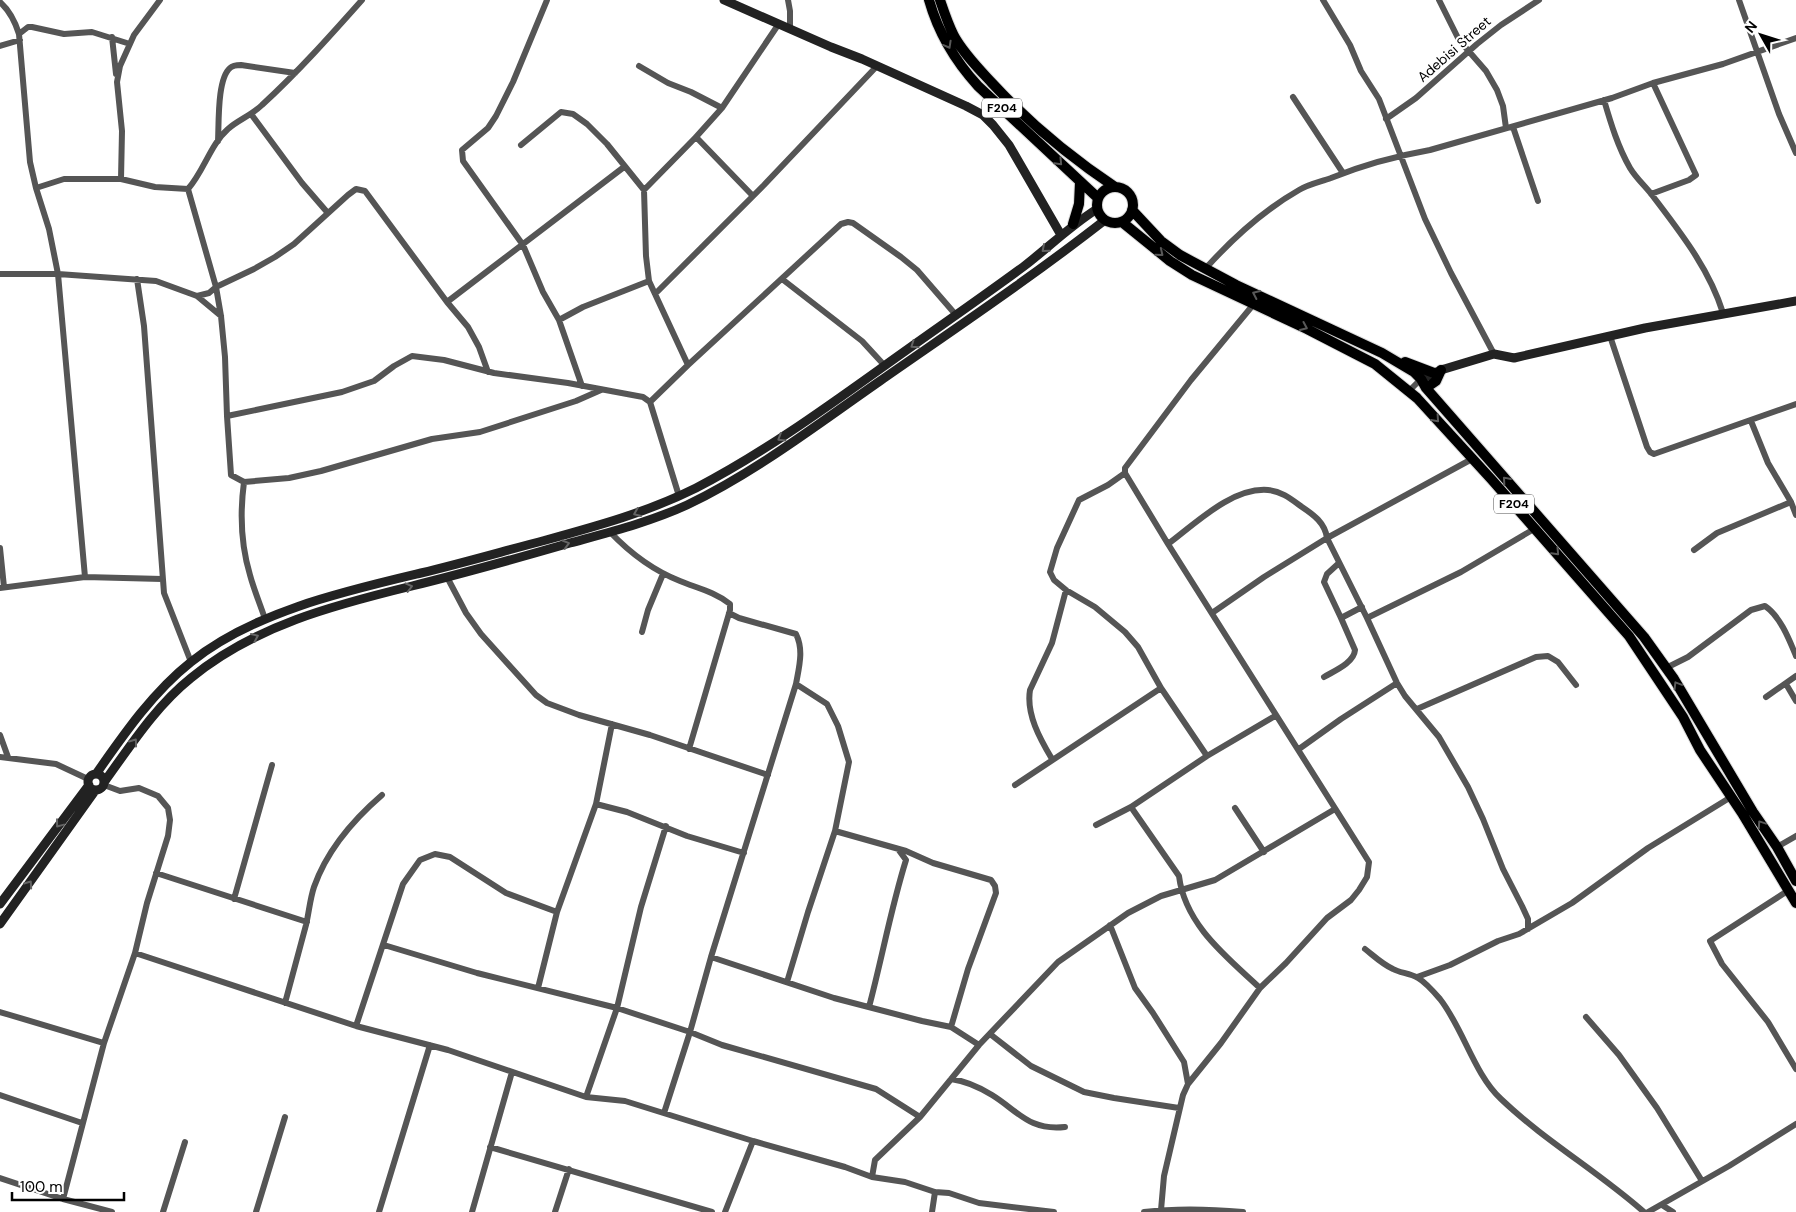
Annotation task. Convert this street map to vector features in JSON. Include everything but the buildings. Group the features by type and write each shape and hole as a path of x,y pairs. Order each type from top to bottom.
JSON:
{"main road":[{"path":"724,0 877,66 983,115 1008,145 1061,235"},
{"name":"F204","path":"930,0 939,28 962,69 1080,182 1098,203 1100,215 1105,220"},
{"name":"F204","path":"940,0 955,37 970,59 985,76 1013,105 1078,162 1115,187 1127,192 1131,197 1132,210 1180,256 1382,353 1414,372 1421,379 1426,388 1632,622 1666,668 1796,881"},
{"path":"1073,224 1079,204 1080,182"},
{"path":"0,924 120,740 146,708 191,662 223,641 265,619 368,585 468,561 632,516 679,496 730,470 813,418 1026,265 1098,203 1105,190 1115,187"},
{"path":"92,782 102,788 140,733 167,700 190,678 226,652 268,631 358,599 634,526 684,506 742,475 810,430 1055,260 1105,220 1116,223 1122,222 1130,215 1132,210"},
{"name":"F204","path":"1122,222 1170,261 1216,287 1308,329 1375,364 1417,398 1574,571 1630,636 1675,703 1700,750 1796,903"},
{"path":"1216,287 1220,276"},
{"path":"1421,379 1437,371 1494,354 1514,358 1723,313 1796,301"},
{"path":"1382,353 1437,371"},
{"path":"1426,388 1436,381 1437,371"},
{"path":"0,904 92,782 100,775 105,783"}],"street":[{"path":"117,82 120,66 134,35 160,0"},
{"path":"188,189 204,167 218,140 229,128 260,107 295,73 362,0"},
{"path":"547,0 513,82 496,116 488,128 462,150 461,153 463,161 523,246 543,292 559,320 582,386"},
{"path":"788,0 790,29"},
{"path":"1323,0 1350,45 1361,70 1378,99 1425,219 1494,354"},
{"path":"1439,0 1459,40 1486,71 1497,90 1509,128 1538,201"},
{"name":"Adebisi Street","path":"1386,119 1443,76 1468,51 1501,25 1539,0"},
{"path":"1739,0 1779,114 1796,153"},
{"path":"0,2 6,7 15,21 20,37 28,145 36,188 49,229 58,274 85,577"},
{"path":"644,190 696,138 722,108 778,24"},
{"path":"0,46 20,37 28,27 32,26 64,34 92,32 130,44"},
{"path":"112,37 122,131 121,179"},
{"path":"1206,268 1238,235 1281,202 1300,189 1343,172 1400,155 1430,150 1604,100 1654,83 1723,64 1796,38"},
{"path":"218,140 222,80 230,67 241,65 295,73"},
{"path":"639,66 668,83 722,108"},
{"path":"655,294 877,66"},
{"path":"1651,194 1696,175 1654,83"},
{"path":"1293,97 1343,172"},
{"path":"1604,100 1615,137 1631,169 1687,241 1709,277 1723,313"},
{"path":"521,145 561,112 573,114 607,144 644,190 646,256 649,281 688,365"},
{"path":"251,114 302,183 327,212"},
{"path":"696,138 752,196"},
{"path":"447,302 523,246 624,167"},
{"path":"36,188 64,179 121,179 155,188 188,189"},
{"path":"188,189 216,287 221,316 231,475 244,482 297,476 321,471 432,439 480,432 576,401 602,389"},
{"path":"197,296 209,294 216,287 275,257 294,244 327,212 356,189 365,192 447,302 468,327 479,347 488,372"},
{"path":"650,402 840,224 853,223 901,257 917,270 956,315"},
{"path":"0,274 58,274 156,282 197,296 221,316"},
{"path":"137,279 144,326 164,594 191,662"},
{"path":"782,279 862,341 885,366"},
{"path":"559,320 605,297 649,281"},
{"path":"1162,1210 1164,1176 1182,1095 1188,1084 1221,1044 1260,988 1327,918 1351,900 1367,877 1369,862 1299,749 1275,716 1125,473 1125,468 1186,387 1253,305"},
{"path":"1610,336 1647,447 1654,454 1796,404"},
{"path":"227,416 342,392 374,380 412,356 444,360 488,372 643,397 650,402 679,496"},
{"path":"1409,391 1421,379"},
{"path":"1751,421 1768,463 1791,502 1796,515"},
{"path":"1212,613 1264,577 1327,538 1472,459"},
{"path":"1125,473 1108,485 1079,500 1057,548 1050,572 1054,580 1066,590 1095,607 1125,632 1138,647 1161,688 1207,756"},
{"path":"244,482 240,509 245,554 249,574 265,619"},
{"path":"1168,544 1230,499 1247,492 1268,490 1287,496 1315,516 1326,529 1327,538 1367,618 1396,683 1439,737 1468,787 1503,869 1525,912 1528,928"},
{"path":"1694,550 1717,533 1791,502"},
{"path":"1367,618 1461,572 1534,528"},
{"path":"610,532 627,551 640,561 663,574 722,598 730,604 689,749"},
{"path":"0,548 2,588 85,577 162,579"},
{"path":"1324,678 1351,660 1355,650 1324,582 1327,574 1339,563"},
{"path":"642,632 648,610 663,574"},
{"path":"447,577 466,613 481,634 536,695 547,703 768,775"},
{"path":"1052,759 1038,736 1029,698 1030,690 1052,643 1066,590"},
{"path":"1666,668 1688,657 1751,610 1765,606 1772,610 1796,656"},
{"path":"1342,618 1362,608"},
{"path":"664,1113 796,684 801,650 801,644 796,634 738,618 729,613"},
{"path":"1417,709 1536,656 1548,656 1558,662 1576,685"},
{"path":"1766,697 1796,676"},
{"path":"1299,749 1396,683"},
{"path":"787,982 835,831 849,762 838,726 827,704 796,684"},
{"path":"1786,684 1796,700"},
{"path":"1015,785 1161,688"},
{"path":"1096,825 1131,807 1207,756 1275,716"},
{"path":"538,988 557,912 596,804 612,724"},
{"path":"0,734 8,758"},
{"path":"0,757 56,764 92,782"},
{"path":"234,899 272,765"},
{"path":"62,1199 104,1043 135,953 168,836 170,820 168,808 158,796 139,788 120,792 105,783"},
{"path":"285,1003 307,922 314,887 332,850 346,830 362,812 382,795"},
{"path":"1417,977 1450,965 1498,941 1519,934 1572,904 1648,848 1731,797"},
{"path":"596,804 627,812 687,836 744,853"},
{"path":"1131,807 1180,876 1181,889 1188,910 1216,948 1260,988"},
{"path":"1235,808 1264,852"},
{"path":"872,1177 875,1160 920,1117 979,1045 1058,962 1128,913 1161,896 1215,880 1335,809"},
{"path":"586,1097 617,1008 641,907 666,826"},
{"path":"835,831 898,849 933,863 991,880 995,886 996,893 968,969 951,1027"},
{"path":"1777,847 1796,836"},
{"path":"869,1007 897,889 906,860 898,849"},
{"path":"356,1026 403,884 420,860 434,854 450,857 506,893 557,912"},
{"path":"156,874 307,922"},
{"path":"1789,890 1710,941 1722,964 1768,1022 1796,1069"},
{"path":"1110,925 1135,988 1184,1062 1188,1084"},
{"path":"384,945 477,973 617,1008 690,1032 722,1045 876,1089 920,1117"},
{"path":"1365,949 1380,962 1393,969 1417,977 1440,999 1487,1081 1499,1098 1572,1158 1626,1196 1644,1212"},
{"path":"135,953 356,1026 448,1050 586,1097 625,1101 872,1177 905,1182 979,1203 1054,1212"},
{"path":"711,957 834,998 951,1027 979,1045"},
{"path":"0,1012 104,1043"},
{"path":"1586,1017 1619,1055 1657,1108 1702,1182"},
{"path":"990,1034 1031,1066 1084,1092 1179,1108"},
{"path":"379,1212 430,1045"},
{"path":"472,1212 512,1072"},
{"path":"951,1079 964,1081 992,1095 1023,1119 1049,1128 1065,1127"},
{"path":"0,1095 82,1123"},
{"path":"256,1212 285,1117"},
{"path":"1648,1212 1702,1182 1796,1124"},
{"path":"725,1212 753,1141"},
{"path":"163,1212 185,1142"},
{"path":"490,1147 712,1212"},
{"path":"556,1212 569,1169"},
{"path":"0,1178 62,1199 112,1212"},
{"path":"932,1212 935,1192"},
{"path":"1662,1205 1673,1212"},
{"path":"1144,1212 1194,1209 1243,1212"}]}
